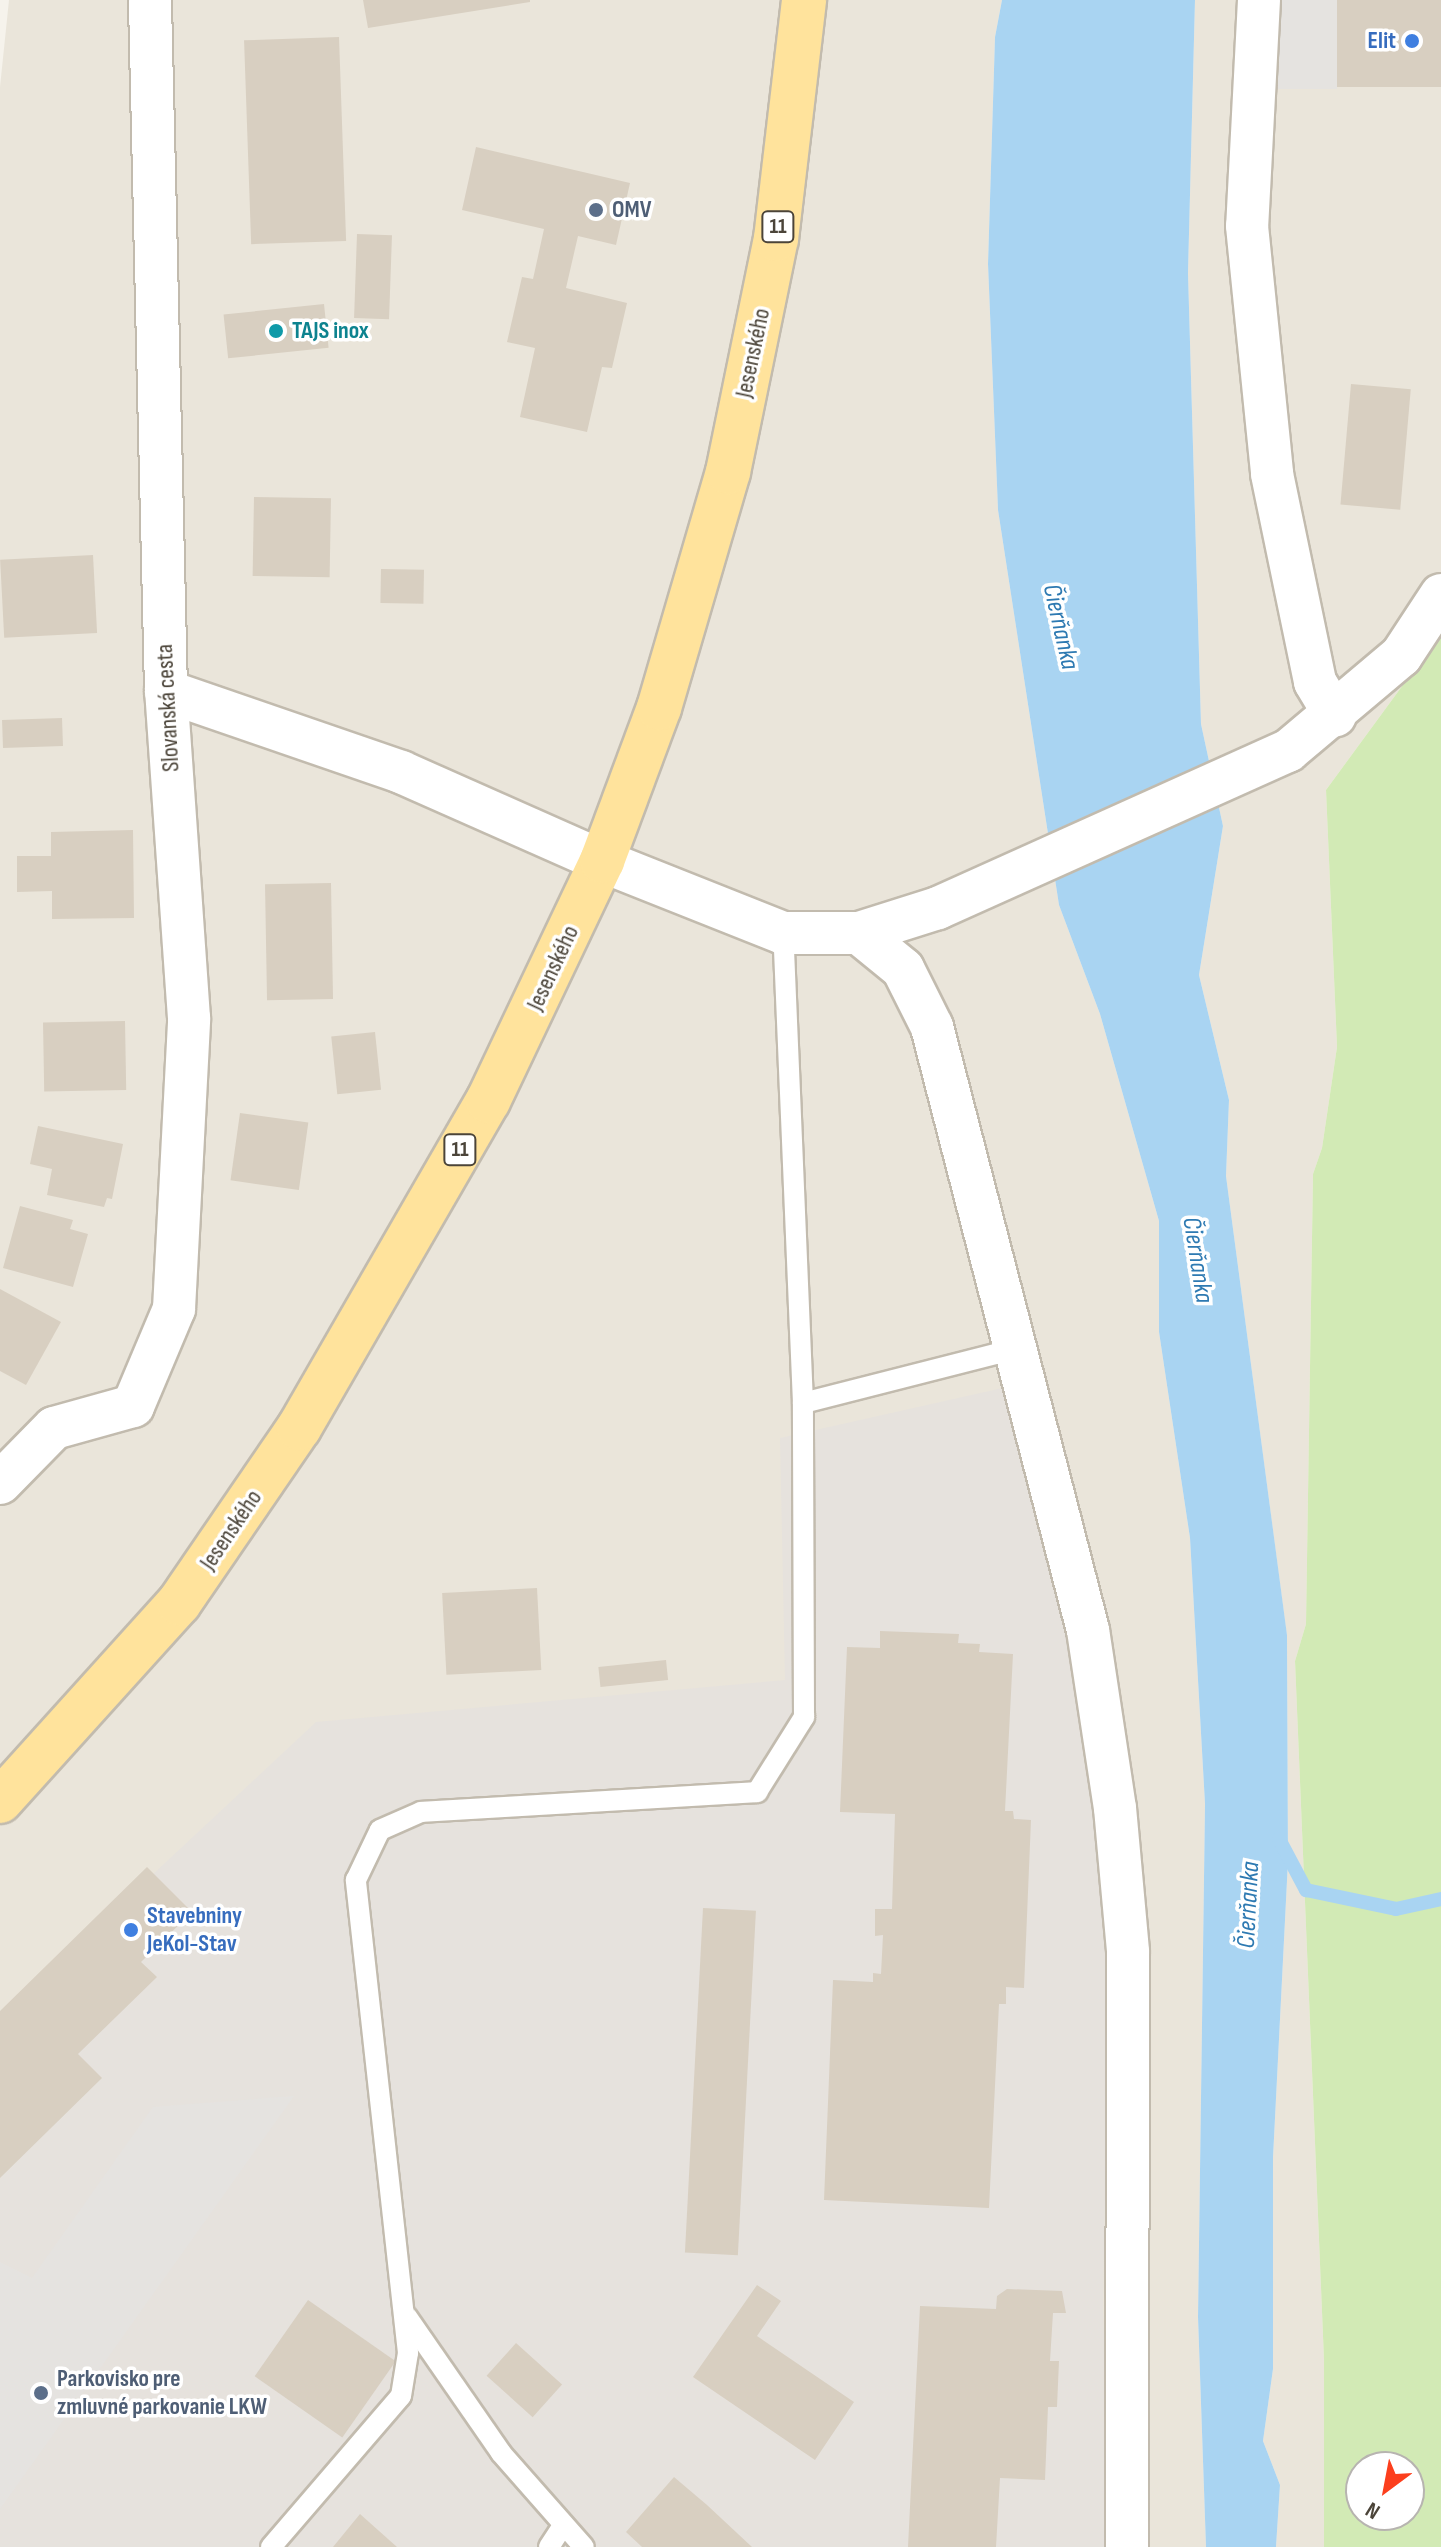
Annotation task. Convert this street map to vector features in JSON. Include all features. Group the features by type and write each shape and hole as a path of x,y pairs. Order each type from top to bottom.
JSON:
{"main road":[{"name":"Jesenského","path":"0,1801 179,1603 283,1452 488,1101 602,861 659,708 728,472 776,239 804,0"}],"street":[{"name":"Slovanská cesta","path":"0,1483 54,1428 133,1406 174,1309 189,1018 166,691 150,0"},
{"path":"1259,0 1247,226 1272,474 1315,682 1335,715"},
{"path":"166,691 401,772 602,861 783,933 859,933 938,908 1230,780 1288,751 1335,715 1401,656 1441,595"},
{"path":"859,933 903,969 932,1027 1018,1348 1088,1630 1115,1808 1126,1923 1131,2203 1127,2547"}],"lane":[{"path":"271,2547 401,2396 408,2353 356,1880 380,1830 421,1812 757,1792 804,1717 803,1403 783,933"},
{"path":"803,1403 1018,1348"},
{"path":"405,2314 501,2453 562,2527 584,2547"},
{"path":"549,2547 562,2527"}],"shaded area":[{"path":"9,0 1002,0 995,37 988,264 998,510 1059,905 1100,1014 1159,1221 1159,1332 1190,1538 1205,1804 1198,2317 1206,2547 0,2547 0,87"},
{"path":"1195,0 1441,0 1441,633 1326,790 1337,1047 1322,1148 1313,1174 1306,1624 1295,1661 1324,2360 1324,2547 1276,2547 1280,2485 1263,2441 1273,2369 1273,2158 1288,1861 1287,1636 1226,1176 1229,1100 1199,975 1223,826 1201,724 1188,273"},
{"path":"1259,0 1337,0 1337,89 1259,89"},
{"path":"1016,1385 1071,1602 1110,1912 1103,2308 1112,2547 0,2547 0,2017 316,1722 785,1680 780,1438"},
{"name":"Parkovisko pre zmluvné parkovanie LKW","path":"294,2096 0,2509 0,2262 32,2278 153,2107"}],"green space":[{"path":"1441,633 1441,2547 1324,2547 1324,2360 1295,1661 1306,1624 1313,1174 1322,1148 1337,1047 1326,790"}],"water":[{"name":"Čierňanka","path":"1002,0 1195,0 1188,273 1201,724 1223,826 1199,975 1229,1100 1226,1176 1287,1635 1288,1861 1273,2158 1273,2369 1263,2441 1280,2485 1276,2547 1206,2547 1198,2317 1205,1804 1190,1538 1159,1332 1159,1221 1100,1014 1059,905 998,510 988,264 995,37"}],"building":[{"path":"363,0 530,0 530,2 368,28"},
{"path":"1337,0 1441,0 1441,87 1337,87"},
{"path":"339,37 346,241 251,244 244,40"},
{"path":"476,147 630,183 616,245 578,236 566,288 627,303 612,368 602,367 587,432 520,417 535,348 507,342 522,277 533,279 544,229 462,210"},
{"path":"357,234 392,235 389,319 354,318"},
{"name":"TAJS inox","path":"324,304 329,348 228,358 224,315"},
{"path":"1351,384 1411,389 1400,510 1340,505"},
{"path":"254,497 331,498 330,577 253,576"},
{"path":"93,555 97,633 4,638 0,560"},
{"path":"381,569 424,570 423,604 380,603"},
{"path":"62,718 63,746 3,748 2,720"},
{"path":"133,830 134,918 52,919 52,891 17,892 17,856 51,856 51,832"},
{"path":"331,883 333,999 267,1000 265,884"},
{"path":"125,1021 126,1090 44,1091 43,1022"},
{"path":"375,1032 381,1090 337,1094 331,1037"},
{"path":"240,1113 308,1123 299,1190 231,1180"},
{"path":"38,1126 123,1144 112,1199 107,1198 104,1207 47,1195 52,1169 30,1164"},
{"path":"20,1206 73,1220 70,1229 88,1234 73,1287 3,1268"},
{"path":"0,1289 61,1322 26,1385 0,1371"},
{"path":"537,1588 541,1670 446,1675 442,1593"},
{"path":"880,1631 959,1634 958,1643 980,1644 979,1652 1013,1654 1005,1811 1013,1811 1014,1819 1031,1820 1024,1988 1006,1987 1006,2004 999,2004 989,2208 824,2200 833,1980 873,1982 873,1973 881,1974 883,1935 875,1936 875,1909 892,1909 895,1814 840,1812 847,1647 880,1648"},
{"path":"666,1660 668,1680 600,1687 598,1667"},
{"path":"147,1867 192,1912 141,1962 157,1977 78,2054 102,2078 0,2178 0,2011"},
{"path":"703,1908 756,1911 738,2255 685,2253"},
{"path":"757,2285 781,2301 757,2336 854,2402 815,2460 693,2377"},
{"path":"1007,2289 1062,2291 1066,2313 1053,2313 1050,2361 1059,2361 1057,2407 1048,2407 1045,2480 1000,2478 996,2547 908,2547 920,2306 996,2309 997,2296"},
{"path":"308,2300 396,2361 342,2438 255,2376"},
{"path":"516,2343 562,2384 533,2417 487,2376"},
{"path":"674,2477 752,2547 642,2547 626,2532"},
{"path":"360,2514 397,2547 333,2547"}],"waterway":[{"path":"1279,1839 1306,1890 1396,1909 1441,1899"}],"place":[{"name":"Elit","path":"1412,41"},
{"name":"OMV","path":"596,210"},
{"name":"TAJS inox","path":"276,331"},
{"name":"Stavebniny JeKol-Stav","path":"131,1930"},
{"name":"Parkovisko pre zmluvné parkovanie LKW","path":"41,2393"}]}
